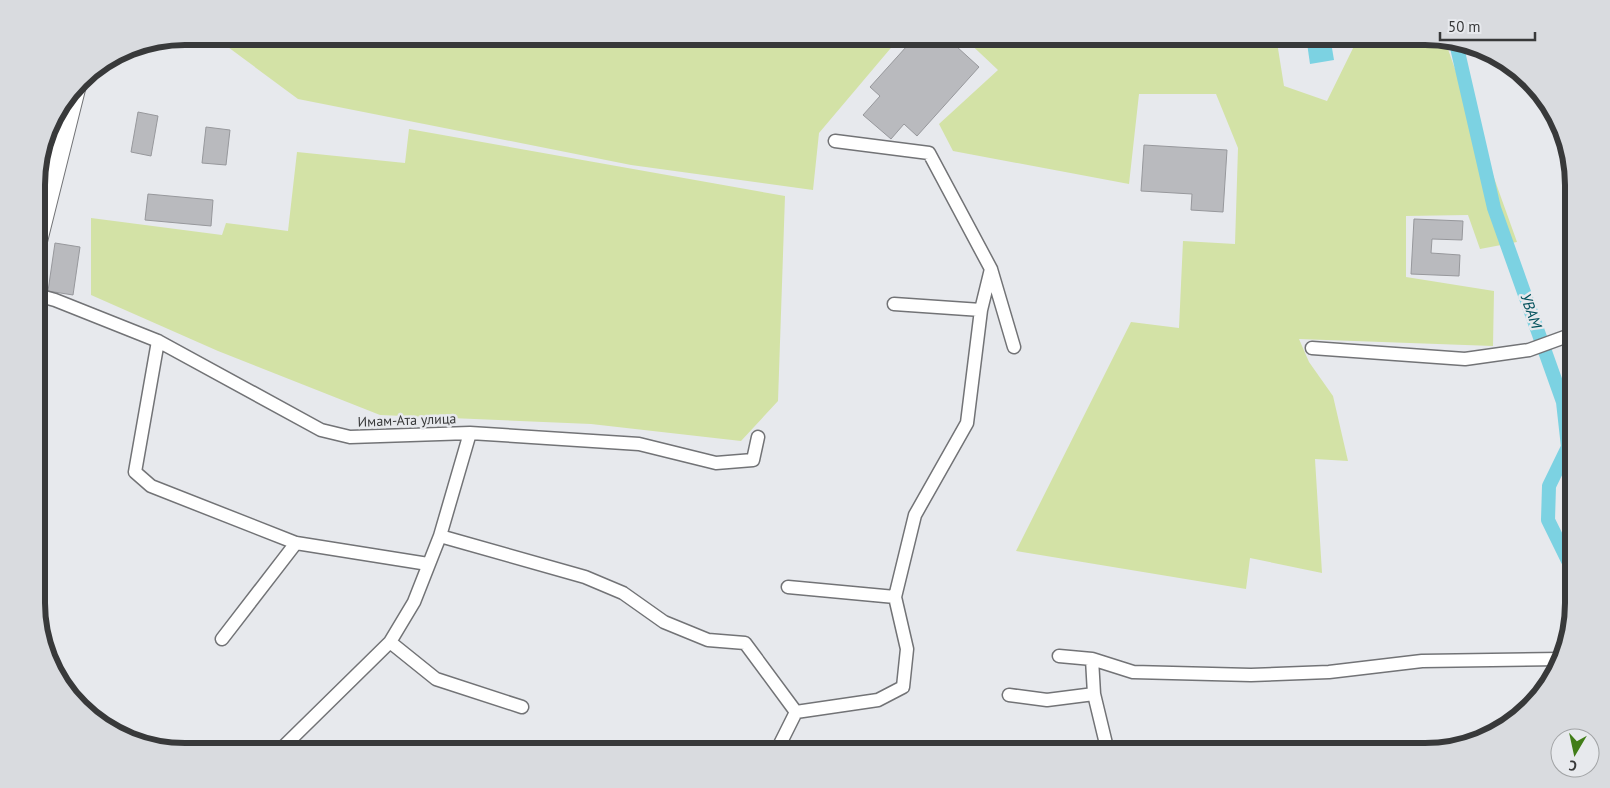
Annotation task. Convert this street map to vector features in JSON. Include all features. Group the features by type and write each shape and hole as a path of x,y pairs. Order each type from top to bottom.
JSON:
{"street":[{"path":"45,213 73,102"},
{"path":"835,141 929,153 991,269 1014,347"},
{"path":"796,712 878,700 903,687 907,650 895,597 915,515 967,423 981,310 991,269"},
{"name":"Имам-Ата улица","path":"45,297 158,341 321,430 350,437 470,433 639,444 716,463 753,460 758,437"},
{"path":"894,304 981,310"},
{"path":"1312,348 1465,359 1529,350 1565,337"},
{"path":"158,341 135,472 151,486 296,543 428,564"},
{"path":"287,743 390,642 414,602 440,536 470,433"},
{"path":"440,536 585,577 623,593 664,622 708,640 745,643 796,712"},
{"path":"222,639 296,543"},
{"path":"788,587 895,597"},
{"path":"390,642 436,679 522,708"},
{"path":"1059,656 1092,660 1133,672 1250,675 1329,672 1422,661 1553,659"},
{"path":"1092,660 1094,694 1106,743"},
{"path":"1009,695 1047,700 1094,694"},
{"path":"780,743 796,712"}],"green space":[{"path":"225,45 893,45 819,133 813,190 631,165 298,99"},
{"path":"972,45 1277,45 1284,86 1327,101 1355,45 1447,47 1517,242 1480,249 1468,215 1406,216 1406,277 1494,291 1493,346 1299,339 1309,362 1333,396 1348,461 1315,459 1322,573 1250,558 1246,589 1016,551 1131,322 1179,328 1183,241 1235,244 1238,148 1216,94 1139,94 1129,184 953,151 939,124 998,70"},
{"path":"409,129 785,196 778,401 741,441 591,424 380,415 218,351 91,295 91,218 222,235 226,223 288,231 297,152 405,163"}],"water":[{"path":"1307,45 1332,45 1334,60 1310,64"}],"building":[{"path":"908,45 955,45 979,67 917,136 904,124 891,139 863,115 880,96 870,87"},
{"path":"138,112 158,116 151,156 131,152"},
{"path":"206,127 230,130 226,165 202,163"},
{"path":"1144,145 1227,150 1223,212 1191,210 1192,194 1141,191"},
{"path":"148,194 213,200 211,226 145,220"},
{"path":"1414,219 1463,221 1462,240 1432,239 1431,253 1460,255 1459,276 1411,274"},
{"path":"55,243 80,247 73,295 48,291"}],"waterway":[{"name":"УВАМ","path":"1457,49 1494,208 1563,402 1565,420"},
{"name":"УВАМ","path":"1565,453 1549,486 1548,520 1565,555"}]}
